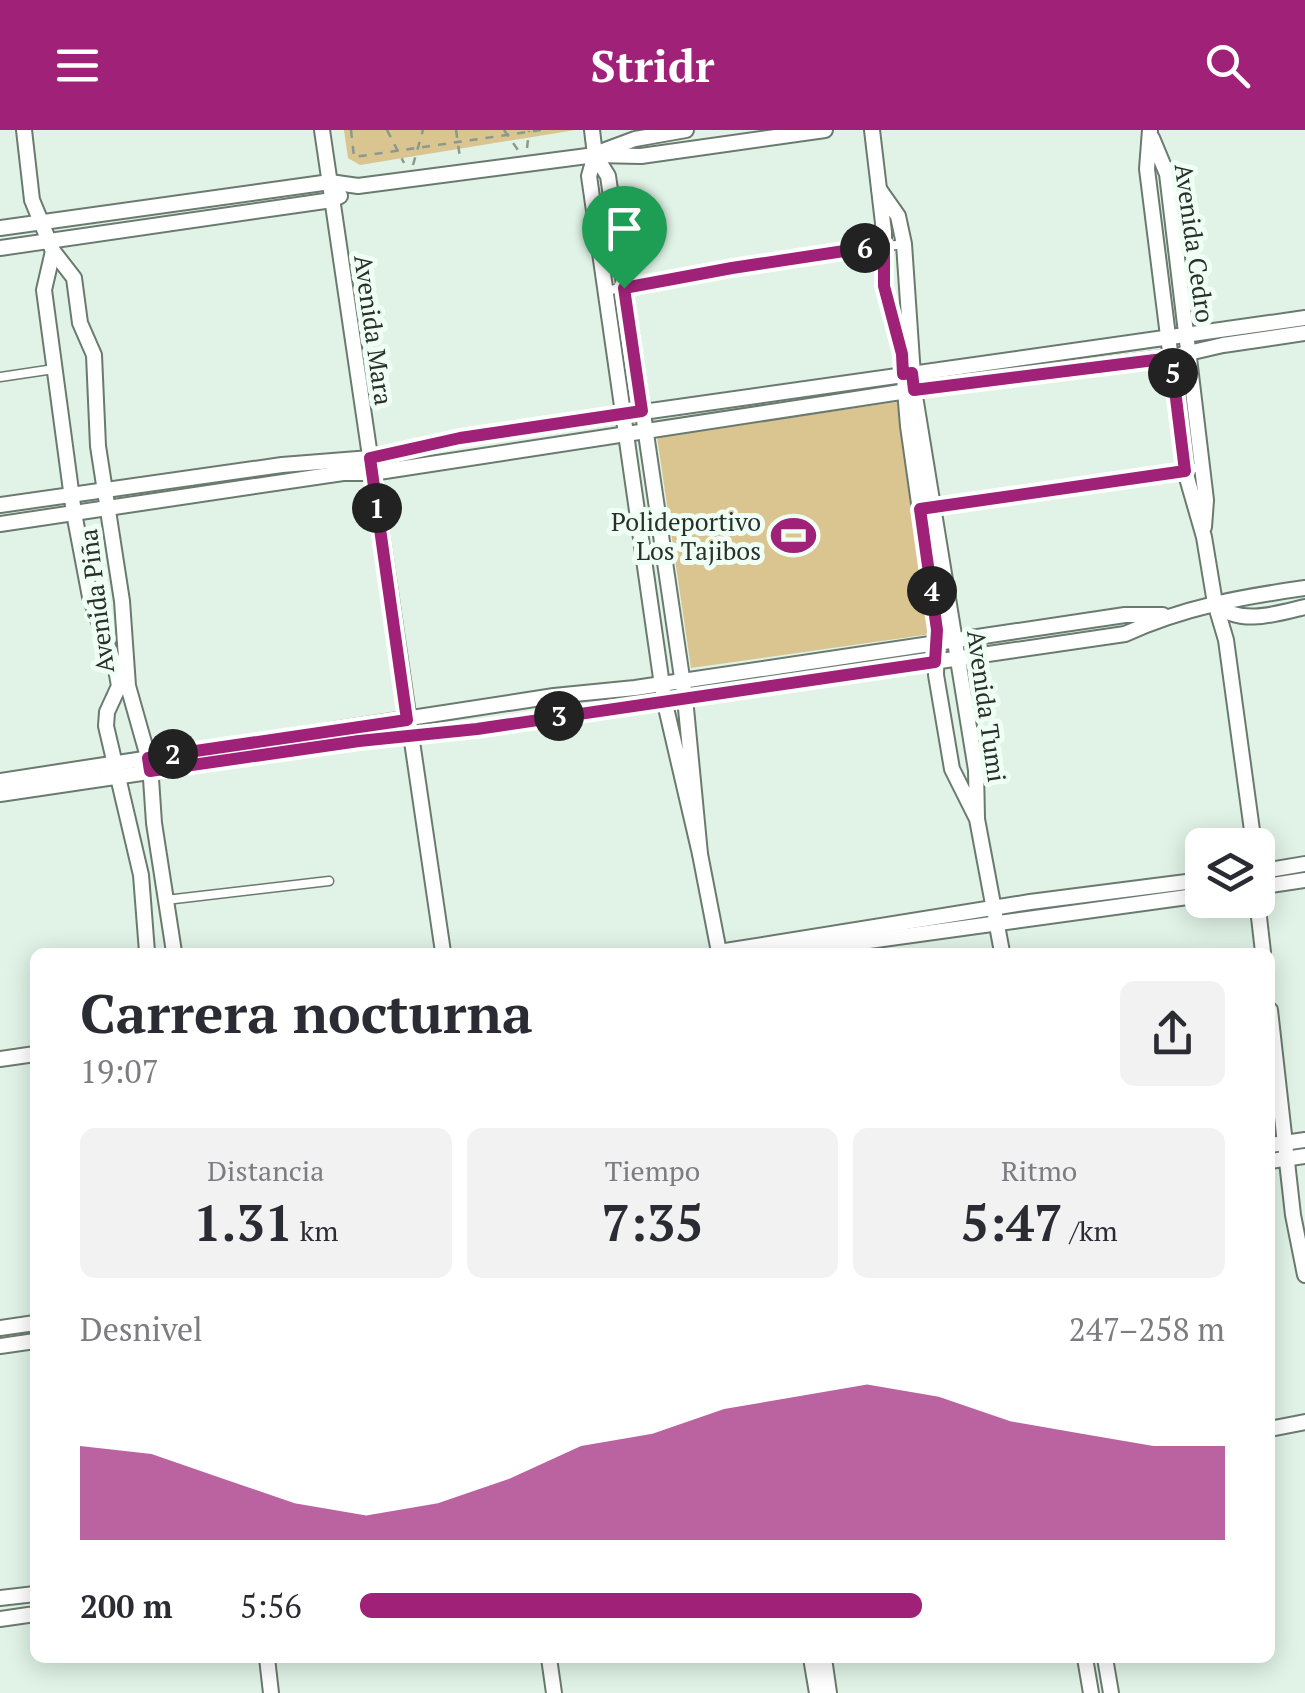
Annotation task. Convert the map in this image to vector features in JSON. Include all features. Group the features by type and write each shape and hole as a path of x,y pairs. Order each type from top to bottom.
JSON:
{"street":[{"name":"Avenida Piña","path":"24,130 32,200 52,245 74,278 80,323 94,355 98,446 122,601 128,686 150,764 173,948"},
{"name":"Avenida Mara","path":"322,130 442,948"},
{"path":"592,130 595,154 589,176 664,699 718,948"},
{"path":"595,154 635,139 686,130"},
{"path":"0,228 330,182 358,186 595,154 641,156 825,130"},
{"name":"Avenida Tumi","path":"872,130 884,245 884,286 908,374"},
{"name":"Avenida Cedro","path":"1151,132 1167,174 1206,500 1204,538"},
{"name":"Avenida Cedro","path":"1151,132 1148,170 1185,471 1226,640 1252,828"},
{"path":"595,154 608,176 685,698 700,854"},
{"path":"0,248 52,245 332,200 358,186"},
{"name":"Avenida Tumi","path":"879,189 898,216 904,244 909,390 926,508 935,662 952,768 977,819"},
{"name":"Avenida Piña","path":"52,245 44,290 54,369 90,597 119,686 107,712 106,726 140,875 147,948"},
{"path":"0,524 343,473 460,438 1305,318"},
{"path":"0,505 282,465 371,465 626,435 909,390 1171,358 1305,333"},
{"name":"Avenida Tumi","path":"926,508 955,640 976,770 977,819 1001,948"},
{"path":"0,794 115,770 554,696 1125,616 1168,614 1305,588"},
{"path":"1215,603 1226,614 1242,616 1305,608"},
{"path":"150,764 477,729 935,662 1125,634 1168,614"},
{"path":"0,781 115,770"},
{"path":"1275,869 1305,864"},
{"path":"1275,884 1305,880"},
{"path":"811,948 1185,883"},
{"path":"749,948 997,915 1185,896"},
{"path":"1259,918 1263,948"},
{"path":"0,1059 30,1055"},
{"path":"1275,1094 1278,1144 1288,1159 1293,1215 1305,1275"},
{"path":"1278,1144 1305,1140"},
{"path":"1275,1161 1305,1156"},
{"path":"0,1328 30,1324"},
{"path":"0,1346 30,1343"},
{"path":"1275,1428 1305,1422"},
{"path":"0,1598 30,1595"},
{"path":"0,1619 30,1615"},
{"path":"265,1663 272,1693"},
{"path":"550,1663 554,1693"},
{"path":"812,1663 817,1693"},
{"path":"825,1663 829,1693"},
{"path":"1085,1663 1092,1693"},
{"path":"1106,1663 1111,1693"}],"lane":[{"path":"605,291 904,244"},
{"path":"0,377 54,369"},
{"path":"926,508 1202,467"},
{"path":"166,900 329,882"}],"path":[{"path":"350,130 354,157 541,130"},
{"path":"406,180 424,130"},
{"path":"456,130 461,172"},
{"path":"504,130 512,142"},
{"path":"388,131 404,158 406,180"}],"shaded area":[{"path":"344,130 575,130 360,165 348,158"},
{"name":"Polideportivo Los Tajibos","path":"897,402 931,634 691,668 657,437"}],"place":[{"name":"Polideportivo Los Tajibos","path":"794,535"}],"route":[{"path":"884,245 884,286 902,354 903,374 912,373 914,390 1171,358 1185,471 920,509 937,630 935,662 477,729 359,741 150,771 148,758 407,720 370,458 460,438 642,411 624,288 884,245"}]}
